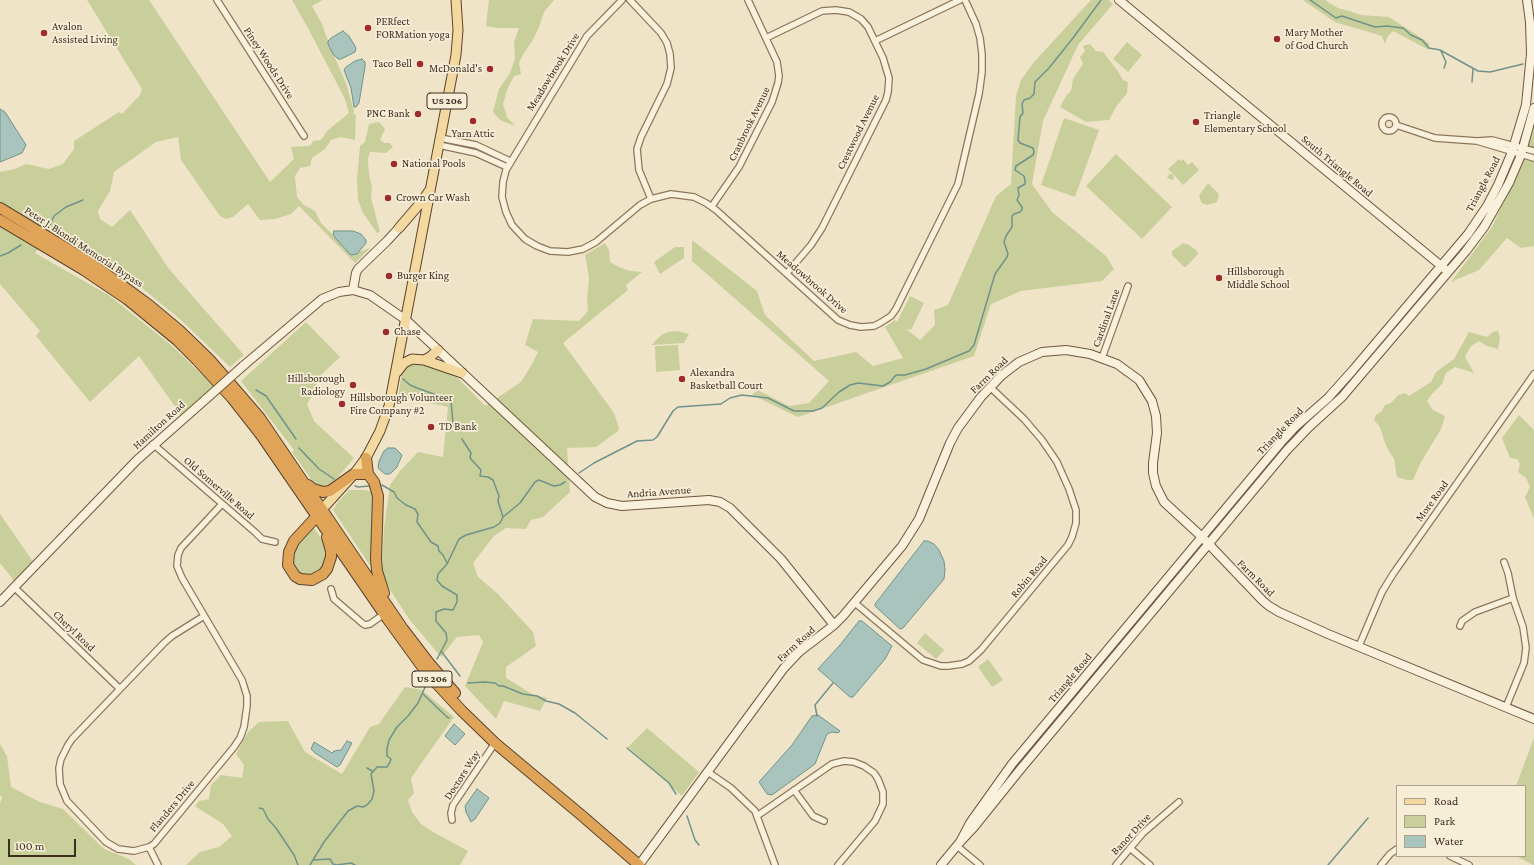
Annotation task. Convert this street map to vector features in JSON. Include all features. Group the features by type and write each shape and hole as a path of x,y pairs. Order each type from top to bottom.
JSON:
{"highway":[{"name":"Peter J. Biondi Memorial Bypass","path":"0,208 89,262 120,283 149,305 209,359 260,418 302,480 320,516"},
{"name":"Peter J. Biondi Memorial Bypass","path":"0,220 84,270 127,299 177,340 227,393 261,435 320,516"},
{"path":"366,458 368,474 374,482 378,496 376,559 377,571 387,612"},
{"path":"302,480 313,489 323,492 330,491 354,474 368,474"},
{"path":"320,516 331,551 330,563 327,569 318,578 312,580 300,579 295,576 288,565 289,552 294,541 320,516"},
{"name":"US 206","path":"320,516 387,612 426,672 461,710 495,743 639,865"},
{"name":"US 206","path":"320,516 387,612 466,706 544,777 580,814"}],"main road":[{"name":"US 206","path":"320,516 366,458 384,421 395,377 456,55 458,30 456,0"},
{"path":"399,228 423,200 431,188"},
{"path":"424,360 438,350"},
{"path":"395,377 404,363 412,359 424,360 462,373"}],"street":[{"name":"Piney Woods Drive","path":"217,0 304,136"},
{"name":"Meadowbrook Drive","path":"622,0 587,36 507,167 502,189 504,204 508,218 516,231 525,239 537,246 550,251 568,252 590,246 603,237 640,205 651,199 664,195 679,194 694,197 712,206 838,320 850,325 862,327 874,326 886,320 896,310 952,200 958,184 979,94 982,62 978,30 965,0"},
{"path":"630,0 661,33 667,43 670,54 671,68 667,84 641,137 637,149 639,170 651,199"},
{"name":"Cranbrook Avenue","path":"712,206 739,167 775,95 778,83 778,69 775,56 748,0"},
{"path":"875,41 960,0"},
{"name":"South Triangle Road","path":"1118,0 1448,272"},
{"name":"Triangle Road","path":"958,844 970,824 1012,764 1283,440 1338,388 1468,234 1487,206 1498,185 1513,149 1526,104 1530,70 1530,34 1527,0"},
{"name":"Crestwood Avenue","path":"766,38 816,14 829,10 849,12 861,19 868,28 888,72 889,85 886,100 822,228 811,245 787,273"},
{"name":"Triangle Road","path":"940,865 974,827 1208,544 1298,438 1342,397 1470,245 1504,194 1522,151 1534,108"},
{"path":"1396,125 1435,138 1477,141 1492,140 1513,149 1534,151"},
{"path":"440,142 476,145 510,161"},
{"path":"440,142 476,153 507,167"},
{"path":"1522,151 1534,158"},
{"path":"399,228 358,269 353,290 366,293 376,298 406,320"},
{"name":"Cardinal Lane","path":"1102,358 1128,286"},
{"name":"Hamilton Road","path":"0,602 153,444 319,302 339,292 353,290"},
{"name":"Andria Avenue","path":"406,320 589,492 603,502 622,506 709,500 720,502 730,508 781,559 834,625"},
{"name":"Farm Road","path":"639,865 784,668 799,652 834,625 855,603 902,546 914,528 930,496 950,443 969,412 990,388 1019,362 1042,352 1054,350 1075,351 1118,364 1133,375 1148,392 1154,409 1157,425 1153,462 1156,486 1168,507 1202,537 1269,606 1278,612 1534,719"},
{"name":"More Road","path":"1359,646 1382,592 1389,580 1534,375"},
{"name":"Robin Road","path":"855,603 923,660 941,666 962,664 981,650 1068,545 1076,523 1076,510 1069,489 1057,462 1042,440 1024,419 990,388"},
{"name":"Old Somerville Road","path":"153,444 262,539 275,542"},
{"name":"Flanders Drive","path":"204,616 172,636 68,745 61,759 59,768 60,784 67,801 101,837 118,849 134,851 149,847 160,838 240,738 246,717 246,696 242,680 179,573 177,561 181,548 222,504"},
{"path":"1504,562 1508,573 1513,598 1523,627 1526,648 1524,663 1506,707"},
{"name":"Cheryl Road","path":"14,587 120,689"},
{"path":"331,589 334,599 366,625 370,624 387,612"},
{"path":"1460,626 1465,618 1474,612 1513,598"},
{"name":"Doctors Way","path":"452,820 451,813 453,805 495,743"},
{"path":"757,816 827,767 844,761 854,762 864,766 874,773 881,786 883,798 879,814 838,865"},
{"path":"708,772 740,796 750,806 757,816 775,865"},
{"path":"794,790 813,816 824,821"},
{"name":"Banor Drive","path":"1116,865 1143,833 1179,802"},
{"path":"958,844 980,865"},
{"path":"149,847 158,865"},
{"path":"1130,848 1150,865"},
{"path":"1381,865 1390,854 1396,850"},
{"path":"1452,857 1469,865"}],"green space":[{"path":"87,0 149,0 270,182 294,159 291,147 307,146 311,145 313,141 321,140 327,131 349,113 345,99 292,0 323,0 312,6 322,24 346,83 354,111 353,113 356,115 355,140 341,137 331,140 325,149 312,158 310,166 300,168 295,176 297,197 304,205 315,211 321,223 352,254 370,248 355,263 299,206 291,214 275,219 260,220 248,204 233,217 226,219 220,216 181,160 178,137 156,142 114,172 110,191 98,211 100,219 112,227 130,210 169,269 244,355 230,367 181,320 142,288 122,273 54,230 35,253 110,296 171,345 214,386 181,415 139,356 90,402 36,336 40,331 0,284 0,172 15,169 26,164 49,169 63,164 74,149 74,141 119,112 122,114 140,95 142,89"},
{"path":"489,0 554,0 544,12 533,40 519,63 521,74 514,76 507,90 503,104 507,117 515,126 500,120 493,112 499,89 510,73 515,58 514,42 519,28 497,28 486,26"},
{"path":"1091,0 1108,0 1113,4 1078,45 1043,121 1032,184 1052,212 1106,256 1114,269 1102,281 1021,291 991,304 974,356 798,417 752,395 758,390 789,406 809,403 829,381 692,261 692,240 757,291 765,315 814,361 856,352 873,366 903,358 885,327 895,320 897,322 910,296 924,303 911,330 906,329 920,340 935,325 934,310 948,305 996,196 1011,184 1016,96 1021,80 1034,62"},
{"path":"1303,0 1325,0 1338,8 1361,15 1389,17 1429,43 1429,50 1393,31 1388,36 1385,44 1382,36 1335,22"},
{"path":"1127,42 1142,55 1128,72 1113,59"},
{"path":"1090,44 1096,51 1103,52 1123,80 1128,82 1127,93 1116,107 1109,120 1086,122 1060,107 1066,96 1071,91 1073,79 1083,64 1080,57 1085,51 1083,46"},
{"path":"1534,113 1534,246 1521,248 1507,238 1479,270 1451,282 1492,227 1523,161"},
{"path":"1064,118 1099,130 1075,197 1041,185"},
{"path":"379,122 385,129 380,140 384,143 390,143 393,147 386,153 370,152 368,159 372,187 371,198 380,232 377,233 363,213 358,200 357,179 360,146 365,142 369,124"},
{"path":"1116,154 1172,207 1142,239 1086,186"},
{"path":"1179,159 1181,161 1183,159 1188,165 1192,162 1199,170 1183,185 1168,169"},
{"path":"1169,174 1173,174 1174,179 1172,180 1167,178"},
{"path":"1208,183 1219,194 1217,202 1207,205 1202,203 1199,197"},
{"path":"605,243 609,250 610,262 630,271 642,272 626,285 628,290 563,343 614,413 619,428 618,431 596,447 567,448 570,492 543,517 531,520 526,529 506,528 494,536 473,563 478,577 497,593 533,632 536,646 506,667 506,678 532,694 547,698 540,711 504,701 496,719 465,686 483,642 479,635 457,637 441,657 409,619 389,588 382,572 384,528 390,485 400,471 418,452 443,457 448,407 398,396 402,373 408,365 428,365 458,378 485,406 521,382 532,364 538,352 525,345 533,319 579,321 588,311 587,300 589,277 585,255"},
{"path":"1183,243 1196,250 1198,254 1186,267 1184,267 1172,255 1172,251"},
{"path":"675,247 684,247 684,258 660,274 654,262"},
{"path":"306,322 340,357 321,375 322,377 316,384 317,388 307,404 314,421 354,458 333,483 326,487 319,487 311,479 292,452 294,450 241,381"},
{"path":"678,331 689,334 684,343 652,345 663,334"},
{"path":"1498,331 1500,338 1498,349 1487,346 1479,341 1471,346 1465,357 1474,373 1455,367 1446,373 1442,384 1427,401 1433,410 1445,416 1441,429 1420,464 1413,480 1397,477 1394,459 1386,446 1380,427 1374,420 1376,415 1382,411 1385,405 1391,403 1398,395 1405,393 1409,396 1431,382 1436,372 1454,359 1469,332 1487,337 1493,332"},
{"path":"678,345 680,370 656,372 655,346"},
{"path":"1352,376 1329,403 1306,424 1214,531 1245,494 1252,481 1288,439"},
{"path":"1519,415 1534,430 1534,519 1525,497 1530,487 1526,478 1518,472 1520,464 1517,459 1510,458 1502,438"},
{"path":"349,490 370,491 373,495 373,570 333,510"},
{"path":"0,514 34,563 15,582 0,563"},
{"path":"312,525 323,541 326,553 328,553 321,574 300,576 291,565 296,542"},
{"path":"1193,553 1162,591 1153,606 1000,789 1009,772"},
{"path":"925,633 944,650 936,659 917,643"},
{"path":"988,659 1003,680 992,687 978,667"},
{"path":"405,687 422,690 454,717 411,778 414,793 408,800 412,812 421,824 468,851 460,865 186,865 200,852 219,847 232,836 223,824 195,806 199,801 209,799 211,785 221,775 242,778 244,765 236,754 248,732 259,722 288,721 305,752 342,774 370,727 379,724"},
{"path":"647,728 699,772 682,796 628,747"},
{"path":"1534,738 1534,865 1518,857 1526,857 1526,785 1516,785"},
{"path":"0,744 7,756 11,787 40,802 63,809 104,849 129,859 136,865 0,865 0,804 2,797 0,795"}],"water":[{"path":"343,31 349,36 356,48 355,52 338,59 333,54 328,41"},
{"path":"362,59 365,62 365,67 359,103 356,107 354,107 351,88 344,70 355,61"},
{"path":"0,109 5,112 26,145 22,153 0,162"},
{"path":"334,231 353,231 361,234 366,240 366,243 357,254 351,255 336,239 333,234"},
{"path":"388,448 395,448 402,455 397,467 390,474 385,474 378,468 379,461 384,451"},
{"path":"924,541 934,544 939,550 944,561 944,579 903,628 900,629 875,606 875,604"},
{"path":"859,621 862,621 892,646 885,659 853,697 850,697 818,669"},
{"path":"818,715 840,731 838,733 832,732 827,734 815,764 772,795 767,794 759,782 792,745 812,716"},
{"path":"454,724 465,734 455,745 445,736"},
{"path":"347,741 352,743 340,765 337,767 311,749 314,742 332,753 334,751 341,750"},
{"path":"477,789 489,798 475,819 471,822 465,806"}],"waterway":[{"path":"579,473 594,463 637,441 653,440 657,437 673,411 678,407 721,404 730,398 742,395 768,398 794,411 813,411 822,408 839,392 850,385 858,383 883,386 890,382 896,375 905,375 926,369 969,351 974,345 995,274 1008,254 1004,242 1012,227 1012,216 1022,210 1022,207 1017,200 1019,195 1018,188 1025,184 1025,180 1024,176 1015,170 1016,166 1033,155 1034,152 1033,148 1020,143 1018,140 1020,117 1023,113 1022,104 1024,100 1030,98 1034,94 1035,82 1049,68 1101,0"},
{"path":"1310,0 1336,18 1342,16 1375,27 1387,26 1403,28 1411,35 1422,40 1429,48 1440,50 1478,71 1490,72 1523,64"},
{"path":"1441,51 1446,62 1444,68"},
{"path":"1472,82 1473,69"},
{"path":"50,225 54,216 66,207 83,200"},
{"path":"0,256 21,245"},
{"path":"403,379 410,385 442,397 443,400 448,399 451,401 453,423 456,431"},
{"path":"256,390 266,396 296,439"},
{"path":"462,439 471,453 470,458 481,470 480,476 488,477 493,480 499,496 498,501 503,517"},
{"path":"299,448 319,469 334,479"},
{"path":"437,659 447,640 446,633 436,621 436,612 444,609 453,610 457,602 457,595 442,586 437,580 438,574 447,564 459,539 466,535 494,527 500,523 503,517 520,503 535,482 539,480 554,486 565,482"},
{"path":"382,485 394,492 397,498 406,505 415,509 418,514 417,522 431,542 438,546 439,551 447,563"},
{"path":"355,486 369,486"},
{"path":"441,651 460,676"},
{"path":"468,683 495,683 499,686 503,686 523,694 537,696 546,701 559,704 575,713 607,739"},
{"path":"817,716 815,705 833,683"},
{"path":"310,865 324,842 348,811 357,806 363,807 372,799 374,791 371,774 377,767 387,767 391,759 387,756 389,740 397,727 418,703 426,685"},
{"path":"423,694 449,718"},
{"path":"627,748 669,783 676,794"},
{"path":"367,768 372,771"},
{"path":"259,808 263,809 268,819 276,828 294,855 298,865"},
{"path":"687,816 695,840 699,845"},
{"path":"1328,865 1368,818"},
{"path":"313,860 330,859 333,864 337,865 351,863 355,865"}],"place":[{"name":"PERfect FORMation yoga","path":"368,28"},
{"name":"Avalon Assisted Living","path":"44,33"},
{"name":"Mary Mother of God Church","path":"1277,39"},
{"name":"Taco Bell","path":"420,64"},
{"name":"McDonald's","path":"490,69"},
{"name":"PNC Bank","path":"418,114"},
{"name":"Yarn Attic","path":"473,121"},
{"name":"Triangle Elementary School","path":"1196,122"},
{"name":"National Pools","path":"394,164"},
{"name":"Crown Car Wash","path":"388,198"},
{"name":"Burger King","path":"389,276"},
{"name":"Hillsborough Middle School","path":"1219,278"},
{"name":"Chase","path":"386,332"},
{"name":"Alexandra Basketball Court","path":"682,379"},
{"name":"Hillsborough Radiology","path":"353,385"},
{"name":"Hillsborough Volunteer Fire Company #2","path":"342,404"},
{"name":"TD Bank","path":"431,427"}]}
